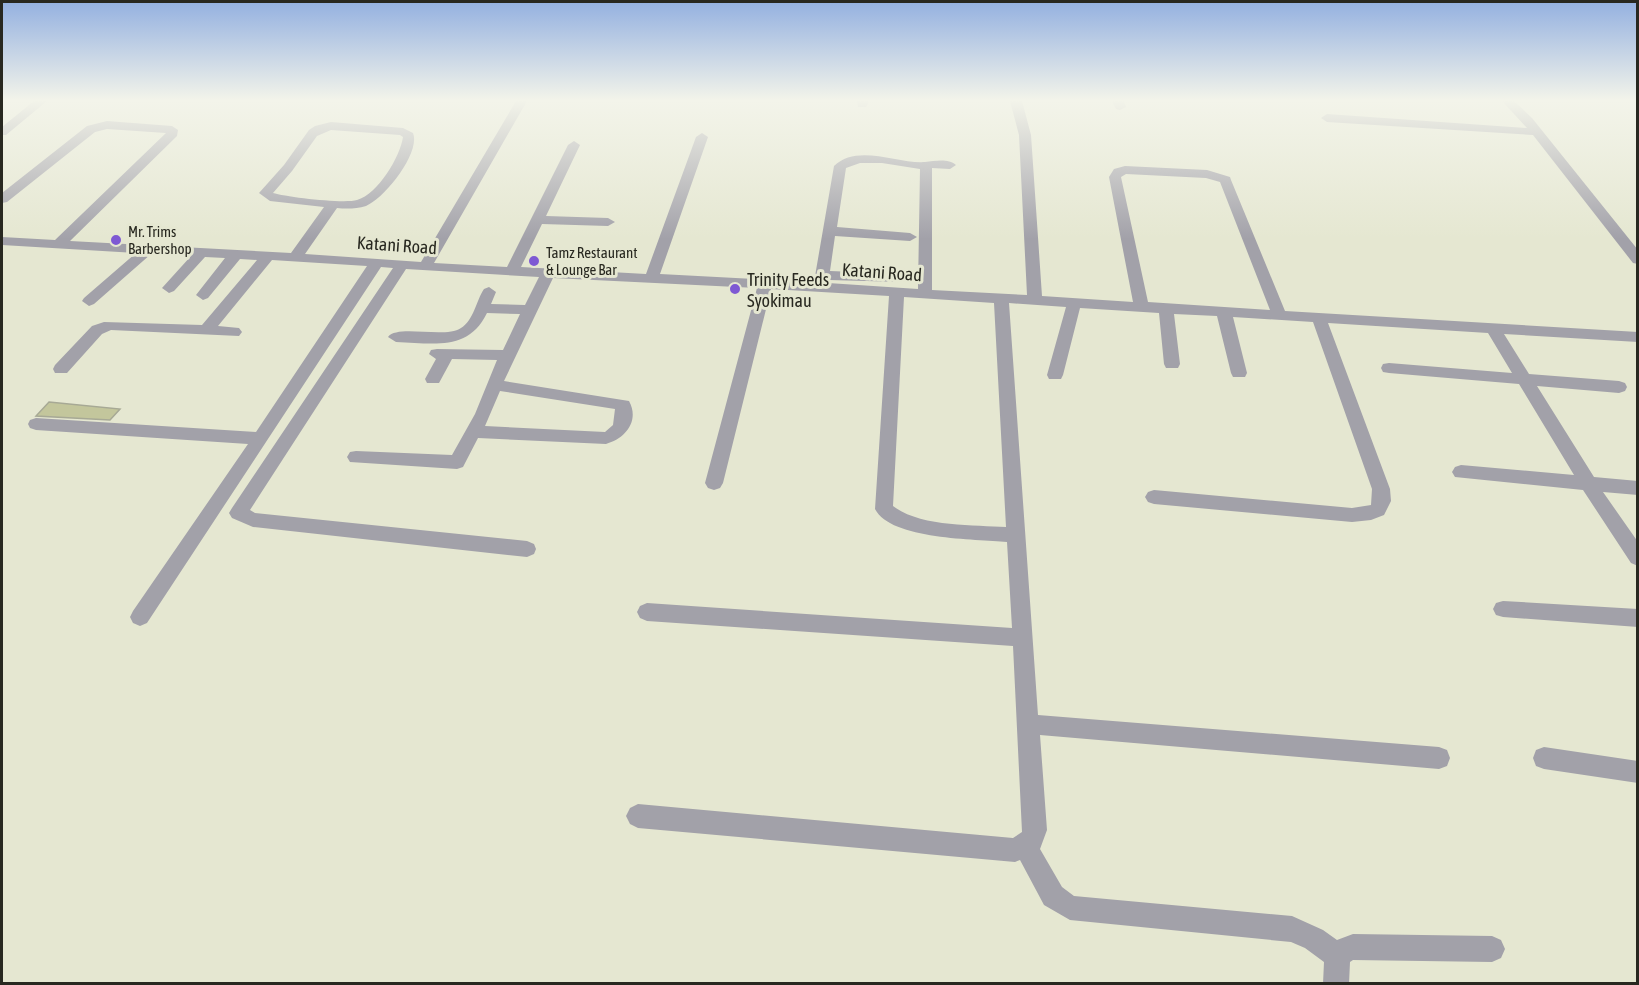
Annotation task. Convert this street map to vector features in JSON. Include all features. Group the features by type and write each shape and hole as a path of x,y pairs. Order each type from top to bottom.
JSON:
{"street":[{"path":"2,199 68,147"},
{"path":"58,245 159,147"},
{"path":"303,147 288,168 265,193 270,197 333,204 358,204 370,199 394,173 409,147"},
{"path":"425,267 495,147"},
{"path":"512,271 573,147"},
{"path":"651,279 698,147"},
{"path":"1026,147 1035,300"},
{"path":"1548,147 1638,260"},
{"path":"821,281 840,166 847,162 868,160 926,166 950,165"},
{"path":"925,295 926,166"},
{"path":"1141,307 1115,177 1118,172 1125,170 1208,174 1226,180 1280,316"},
{"path":"294,259 333,204"},
{"path":"537,220 608,222"},
{"path":"830,231 910,237"},
{"name":"Katani Road","path":"2,241 651,279 765,284 821,281 900,286 925,295 1638,337"},
{"path":"89,301 147,250"},
{"path":"169,288 201,253"},
{"path":"203,295 235,255"},
{"path":"206,330 267,257"},
{"path":"140,617 261,439 377,262"},
{"path":"402,265 238,513 253,520 527,549"},
{"path":"356,457 457,462 474,432 507,355 548,273"},
{"path":"714,483 765,284"},
{"path":"900,286 884,509 889,516 901,522 1017,535"},
{"path":"396,337 453,336 466,332 489,292"},
{"path":"638,816 1016,850 1032,840 1035,830 1029,724 1001,298"},
{"path":"1055,375 1074,303"},
{"path":"481,308 530,310"},
{"path":"1166,309 1172,364"},
{"path":"1224,313 1239,373"},
{"path":"1154,497 1352,515 1378,510 1382,501 1381,489 1319,319"},
{"path":"61,369 97,330 109,325 234,332"},
{"path":"1493,328 1588,483 1638,558"},
{"path":"433,379 442,354 507,355"},
{"path":"1389,368 1619,387"},
{"path":"474,432 606,438 615,436 619,432 625,412 623,405 494,385"},
{"path":"36,424 261,439"},
{"path":"1461,472 1638,488"},
{"path":"1503,609 1638,618"},
{"path":"647,612 1023,638"},
{"path":"1029,724 1439,758"},
{"path":"1544,758 1638,772"},
{"path":"1025,846 1053,896 1070,908 1292,929 1314,939 1337,956"},
{"path":"1336,984 1337,956 1353,947 1492,949"}],"building":[{"path":"49,402 120,409 110,420 36,416"}],"place":[{"name":"Mr. Trims Barbershop","path":"116,240"},
{"name":"Tamz Restaurant & Lounge Bar","path":"534,261"},
{"name":"Trinity Feeds Syokimau","path":"735,289"}]}
